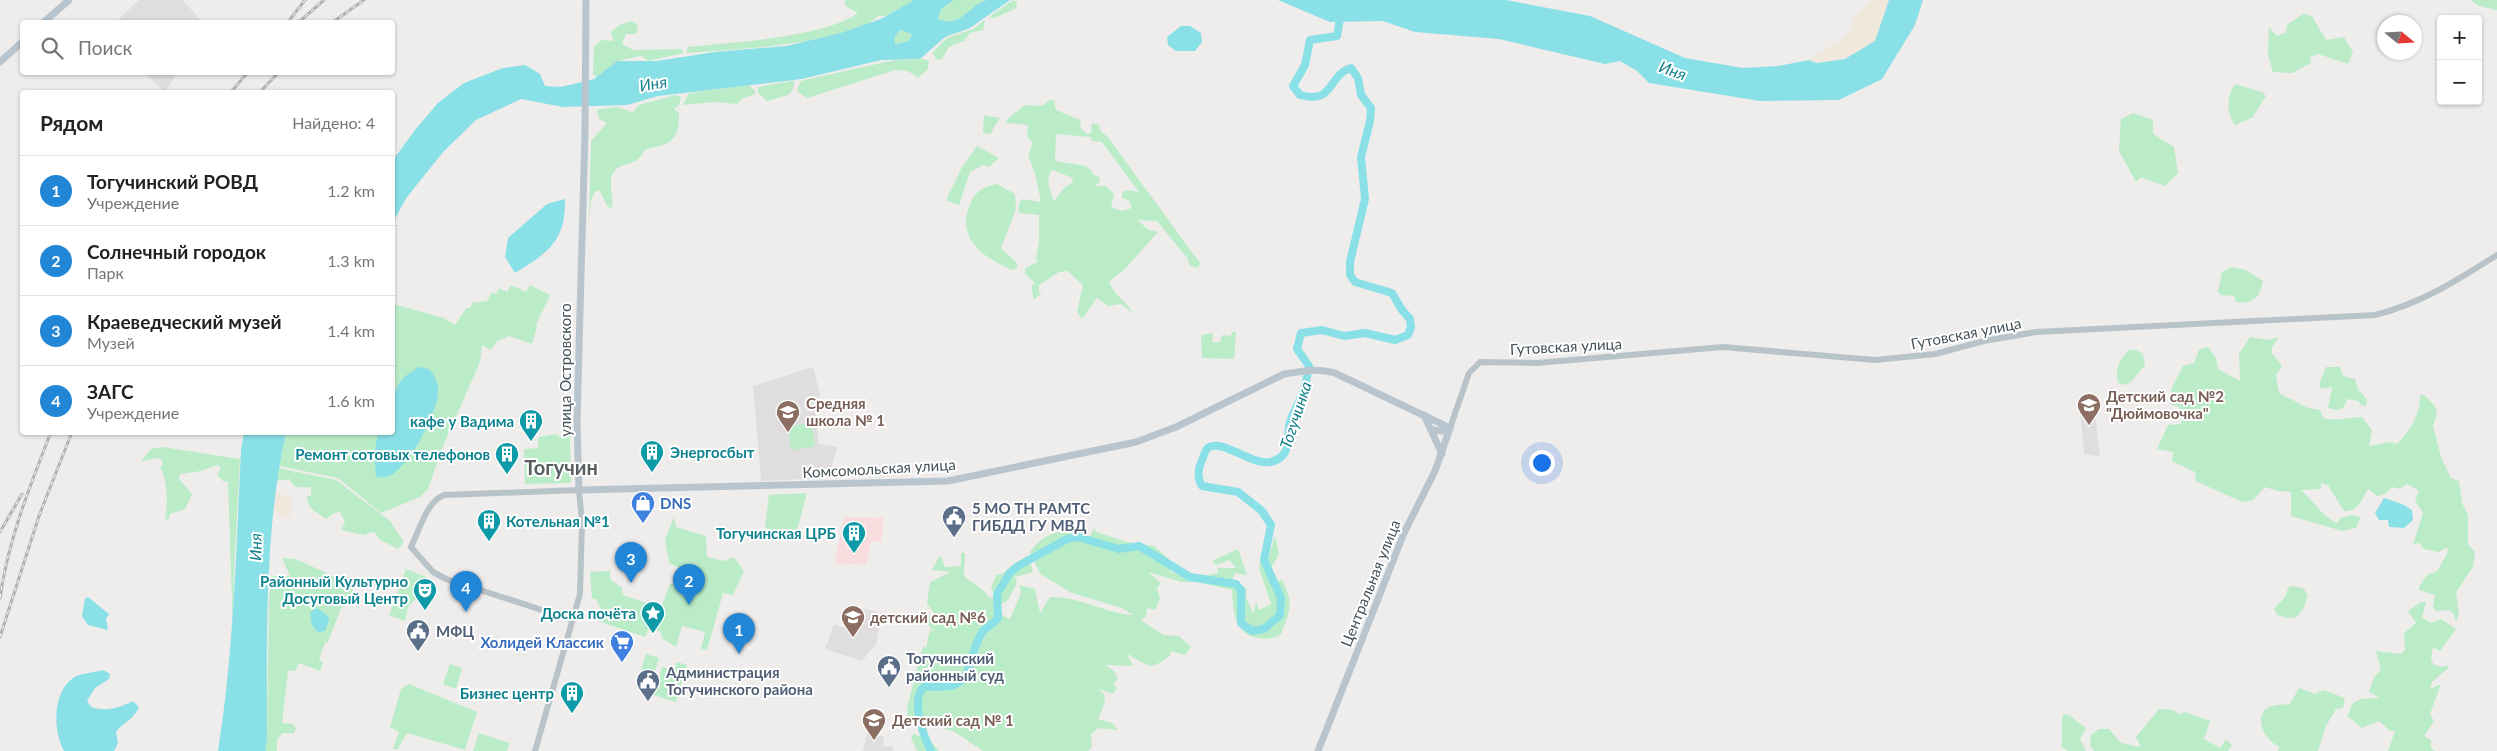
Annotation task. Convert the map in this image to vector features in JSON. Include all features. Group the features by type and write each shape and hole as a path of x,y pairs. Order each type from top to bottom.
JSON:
{"main road":[{"path":"46,20 69,0"},
{"path":"578,0 585,18"},
{"path":"585,18 586,0"},
{"name":"улица Островского","path":"579,490 577,420 585,132 585,18"},
{"path":"0,62 20,44"},
{"name":"Комсомольская улица","path":"579,490 948,481 1136,442 1176,427 1284,374 1302,370 1319,369 1335,373 1424,415"},
{"path":"1424,415 1450,428"},
{"path":"1424,415 1433,430 1442,454"},
{"path":"1433,430 1442,432 1450,428"},
{"name":"Центральная улица","path":"1318,751 1404,533 1442,454 1450,428"}],"street":[{"name":"Гутовская улица","path":"1450,428 1469,373 1480,362 1537,363 1724,347 1875,360 1935,354 1984,341 2036,332 2287,321 2375,315 2401,309 2430,296 2497,254"},
{"name":"Комсомольская улица","path":"573,620 446,579 433,572 411,547 421,524 438,497 444,494 579,490"},
{"name":"улица Островского","path":"535,751 580,594 579,490"}],"shaded area":[{"path":"139,0 182,0 201,20 118,20"},
{"path":"146,75 176,75 166,90 163,90"},
{"name":"Средняя школа № 1","path":"813,367 820,394 815,406 819,444 837,447 829,478 761,481 753,386"},
{"name":"Детский сад №2 \"Дюймовочка\"","path":"2093,396 2100,457 2084,454 2079,399"},
{"path":"844,517 884,518 881,542 871,541 866,565 835,563"},
{"name":"детский сад №6","path":"860,608 882,613 876,644 862,661 825,649 834,624 855,631"},
{"name":"Детский сад № 1","path":"867,732 884,737 883,746 892,746 893,751 863,751"}],"green space":[{"path":"845,0 914,0 886,16 878,16 865,25 844,33 757,48 686,53 688,47 776,38 823,28 858,13 845,6"},
{"path":"954,0 986,0 969,13 957,19 945,21 938,19 941,9"},
{"path":"1013,0 1017,2 1016,8 995,18 989,17"},
{"path":"2470,0 2497,0 2497,10 2479,6"},
{"path":"2303,14 2312,16 2326,40 2344,37 2353,52 2348,64 2318,54 2310,58 2311,63 2292,73 2273,72 2268,55 2269,27 2277,36 2286,33 2287,25"},
{"path":"985,20 983,30 970,33 964,41 949,47 942,59 937,60 932,53 947,38 973,29"},
{"path":"632,21 638,25 636,34 626,34 622,44 633,50 681,49 684,53 648,61 641,56 617,61 597,77 593,75 594,47 601,40 613,41 611,32 619,25"},
{"path":"900,30 912,34 909,41 894,44 895,36"},
{"path":"923,59 929,61 928,69 918,78 908,71 895,70 807,98 797,91 800,82 804,80 895,60"},
{"path":"795,81 792,91 788,95 767,101 758,93 758,87"},
{"path":"2235,84 2262,92 2266,96 2252,118 2235,125 2228,105 2230,94"},
{"path":"749,85 755,91 755,94 742,99 737,104 714,102 683,105 689,93"},
{"path":"676,95 681,97 679,105 674,109 679,113 678,128 675,136 668,143 647,149 634,162 615,170 611,182 612,208 608,207 599,190 595,192 591,200 589,220 591,141 607,123 599,119 597,110 616,107 633,112 639,105"},
{"path":"1049,100 1054,100 1056,110 1080,120 1081,129 1088,134 1091,133 1092,123 1099,125 1101,132 1107,136 1200,263 1198,268 1190,266 1187,258 1157,221 1137,220 1149,230 1158,232 1127,267 1109,282 1114,291 1133,313 1121,304 1108,306 1097,298 1082,319 1077,312 1083,285 1067,271 1059,272 1039,285 1039,292 1042,292 1034,300 1031,287 1035,283 1025,274 1025,268 1039,261 1036,260 1039,242 1039,215 1019,213 1019,203 1022,199 1041,202 1035,173 1028,155 1033,143 1027,137 1028,125 1006,123 1007,119 1025,105 1042,106","holes":["1056,134 1091,137 1092,141 1102,142 1139,192 1127,190 1122,193 1122,198 1129,200 1132,208 1122,211 1111,207 1114,194 1106,186 1094,186 1099,183 1100,177 1093,175 1092,171 1086,166 1055,161","1052,170 1073,178 1072,183 1064,188 1054,201 1049,182"]},
{"path":"2133,113 2153,120 2153,134 2174,147 2178,173 2165,186 2141,177 2136,182 2119,151 2121,119"},
{"path":"984,115 1000,118 990,134 983,133"},
{"path":"977,146 999,158 989,167 983,165 970,172 959,205 948,201 947,198 961,169"},
{"path":"997,184 1015,194 1016,209 1001,248 1017,263 1017,268 1012,270 983,253 970,238 967,229 966,219 973,198 983,189"},
{"path":"2231,267 2246,270 2263,281 2255,299 2242,303 2236,302 2234,296 2221,295 2218,292 2222,272"},
{"path":"511,285 526,292 530,285 550,295 536,325 532,344 509,336 496,342 491,350 482,345 480,362 443,446 428,489 420,497 381,513 338,478 279,466 286,435 395,435 395,305 444,318 455,325 466,308 470,308 472,303 487,301 492,292 496,294 499,288 507,292"},
{"path":"1232,332 1236,332 1234,359 1202,358 1201,335 1213,333 1212,342 1220,342 1222,335 1231,336"},
{"path":"2250,337 2267,340 2279,337 2272,347 2272,353 2282,366 2276,375 2279,393 2308,408 2320,410 2323,418 2362,417 2372,430 2369,446 2390,442 2397,444 2417,415 2420,395 2424,395 2434,406 2437,412 2433,426 2441,457 2451,478 2459,481 2462,503 2468,515 2468,544 2475,552 2473,567 2456,592 2459,615 2456,621 2453,613 2448,610 2437,611 2433,608 2435,595 2419,590 2427,575 2437,571 2448,552 2447,547 2439,552 2424,549 2419,543 2413,544 2423,513 2415,501 2419,491 2407,484 2400,489 2392,487 2385,494 2377,496 2368,489 2359,504 2349,511 2344,511 2328,485 2321,483 2321,489 2301,490 2333,521 2338,523 2340,518 2351,515 2361,517 2356,528 2342,531 2291,516 2291,492 2265,487 2253,500 2242,502 2196,481 2195,472 2172,461 2173,452 2157,449 2168,425 2181,424 2183,416 2179,407 2171,405 2169,400 2173,385 2183,366 2194,363 2199,350 2208,347 2216,358 2218,369 2240,381 2239,354"},
{"path":"2128,350 2136,350 2143,354 2145,365 2131,382 2123,385 2118,383 2117,369"},
{"path":"2326,367 2340,367 2343,376 2355,379 2358,389 2367,400 2366,406 2361,405 2358,401 2348,399 2343,408 2337,410 2328,408 2332,387 2321,389 2319,384"},
{"path":"812,423 815,446 791,450 788,426"},
{"path":"557,434 558,436 570,436 571,483 525,484 524,449 538,448 538,437"},
{"path":"162,447 240,459 233,631 228,481 224,482 217,475 221,468 217,465 201,471 180,474 179,479 192,494 185,509 170,514 169,519 165,520 167,493 165,479 160,466 163,465 162,460 157,458 141,461 151,449"},
{"path":"278,468 336,480 390,521 404,542 398,549 379,539 375,533 371,532 364,535 341,530 345,522 340,512 334,513 326,519 316,512 307,500 307,496 311,496 311,487 295,486 291,483 290,479 276,481"},
{"path":"807,493 795,538 765,528 769,495"},
{"path":"674,517 676,527 706,536 707,557 724,561 734,557 744,571 733,595 723,593 707,650 701,649 705,632 682,626 676,647 663,639 660,631 648,630 645,637 598,621 602,611 596,599 592,599 590,572 610,571 610,579 622,588 623,595 661,608 670,584 685,582 682,569 669,563 665,540"},
{"path":"1081,528 1083,536 1090,536 1094,528 1096,532 1131,543 1154,546 1173,563 1169,571 1189,579 1218,573 1217,568 1236,568 1229,560 1216,565 1212,561 1238,549 1247,575 1235,573 1233,579 1247,589 1246,597 1253,614 1256,602 1259,610 1271,604 1259,568 1262,555 1264,568 1267,564 1275,535 1279,555 1268,572 1277,581 1282,580 1289,601 1288,613 1281,634 1273,638 1258,638 1244,632 1239,627 1234,613 1232,590 1196,582 1181,582 1148,572 1161,583 1157,588 1160,598 1155,610 1147,608 1146,616 1141,620 1163,635 1179,636 1191,647 1185,655 1171,651 1170,656 1153,665 1144,664 1127,654 1133,666 1105,665 1114,671 1118,679 1113,683 1117,688 1113,694 1098,689 1104,694 1105,702 1098,719 1112,723 1118,730 1098,728 1091,734 1092,747 1088,751 983,751 953,731 916,722 908,716 907,708 923,646 926,648 930,630 935,632 925,622 926,608 930,616 936,615 927,604 930,582 951,572 932,570 940,555 945,567 961,566 961,553 965,553 964,576 981,588 989,598 995,597 991,587 997,574 1002,574 1015,563 1031,565 1033,572 1015,577 1017,583 1008,600 1000,605 1002,615 1010,619 1021,593 1019,585 1035,589 1040,613 1050,597 1061,597 1122,614 1133,615 1122,608 1072,593 1040,574 1030,552 1040,541 1049,535"},
{"path":"282,558 296,559 337,578 352,580 353,589 352,596 341,608 328,642 325,643 319,659 323,663 320,671 299,663 295,671 288,671 282,723 293,724 296,728 294,733 282,733 277,741 277,751 265,751 267,739 269,596 272,576 290,576"},
{"path":"406,569 426,577 427,587 408,607 405,621 389,615"},
{"path":"2292,586 2303,588 2308,595 2304,607 2297,617 2288,618 2277,615 2274,609 2285,597 2288,588"},
{"path":"2421,602 2426,602 2422,617 2431,623 2441,619 2456,629 2440,651 2433,647 2431,659 2434,665 2443,667 2447,665 2448,668 2432,682 2430,689 2441,684 2430,714 2434,721 2424,736 2431,740 2431,749 2435,751 2388,751 2395,731 2390,731 2379,721 2362,728 2347,716 2352,705 2357,700 2379,697 2369,692 2374,677 2381,670 2376,651 2401,654 2405,650 2404,633 2416,623 2408,611"},
{"path":"646,654 659,658 649,691 636,687"},
{"path":"677,662 687,665 676,702 654,695 662,667 674,671"},
{"path":"450,664 462,668 456,689 443,684"},
{"path":"409,684 477,712 465,750 407,733 398,749 393,749 399,732 390,727 401,689"},
{"path":"2299,688 2315,694 2323,690 2345,698 2343,708 2336,709 2326,726 2318,751 2278,751 2279,746 2270,740 2263,729 2261,718 2263,712 2275,705 2290,704"},
{"path":"2159,709 2173,710 2180,714 2186,712 2210,721 2204,739 2220,748 2226,739 2232,745 2228,751 2094,751 2090,746 2091,735 2099,729 2109,729 2121,743 2140,747 2138,740 2135,738"},
{"path":"2063,714 2069,715 2086,728 2080,739 2086,751 2068,751 2061,747"},
{"path":"479,733 510,743 507,751 473,751"},
{"path":"913,734 929,739 939,751 917,751 911,738"}],"sand":[{"path":"1870,0 1889,0 1882,28 1875,41 1862,51 1834,61 1816,62 1809,60 1846,36 1851,27 1852,20"},
{"path":"275,492 286,495 291,499 292,505 289,518 279,519 279,513 272,510"}],"water":[{"name":"Иня","path":"914,0 954,0 941,9 938,19 953,21 987,0 1010,0 970,28 945,37 920,59 881,60 802,79 658,96 627,105 563,107 521,99 476,120 444,151 407,197 395,218 395,157 438,103 464,83 503,68 525,65 540,74 545,86 561,87 594,79 617,61 657,61 715,52 786,46 841,33 881,19","holes":["900,30 912,34 909,41 895,44 895,36"]},
{"name":"Иня","path":"1278,0 1506,0 1590,16 1685,58 1743,68 1778,66 1809,60 1817,63 1845,59 1875,41 1889,0 1923,0 1915,25 1882,79 1839,100 1760,101 1649,83 1637,71 1620,61 1605,64 1499,39 1415,32 1383,21 1330,22"},
{"path":"1181,26 1190,26 1201,33 1202,42 1195,51 1176,51 1168,45 1167,37"},
{"path":"565,199 562,225 553,244 537,259 515,273 505,257 508,238 547,204"},
{"path":"420,367 429,369 435,377 437,384 436,404 424,433 406,461 396,472 386,477 376,476 374,455 378,435 395,435 395,392 403,379"},
{"name":"Иня","path":"244,435 286,435 279,470 270,546 267,624 267,739 265,751 218,751 231,638 241,450"},
{"path":"2384,498 2402,504 2412,510 2413,520 2404,528 2389,527 2388,520 2379,520 2375,513"},
{"path":"88,597 109,614 106,619 108,630 88,625 82,616 85,599"},
{"path":"317,608 328,616 329,620 325,631 319,632 312,623 311,611"},
{"path":"103,670 110,674 109,679 95,688 87,701 91,707 112,708 123,706 133,701 139,707 132,718 116,732 118,743 114,751 64,751 60,743 56,723 56,713 61,693 66,685 76,676"}],"waterway":[{"name":"Тогучинка","path":"931,751 919,718 918,699 920,692 925,686 942,687 961,681 966,675 981,634 998,618 997,594 1010,573 1018,566 1067,539 1078,537 1119,549 1139,546 1190,577 1236,584 1241,590 1241,623 1252,631 1264,629 1280,615 1281,598 1264,560 1271,525 1262,511 1238,492 1202,486 1199,480 1199,470 1206,451 1209,447 1217,446 1264,462 1273,461 1285,453 1290,421 1303,391 1309,366 1297,349 1301,333 1322,330 1344,336 1365,333 1395,340 1408,335 1411,327 1410,319 1392,293 1355,282 1350,275 1350,262 1365,199 1361,157 1370,121 1371,108 1361,95 1358,78 1351,68 1344,71 1330,88 1320,96 1300,95 1293,86 1305,65 1310,40 1337,36 1341,13"}],"railway":[{"path":"290,20 305,0"},
{"path":"301,20 324,0"},
{"path":"336,20 364,0"},
{"path":"233,90 245,75"},
{"path":"262,90 276,75"},
{"path":"0,598 14,534 50,435"},
{"path":"0,637 39,516 71,435"},
{"path":"0,532 22,494"}],"place":[{"name":"Детский сад №2 \"Дюймовочка\"","path":"2089,426"},
{"name":"Средняя школа № 1","path":"788,433"},
{"name":"кафе у Вадима","path":"531,442"},
{"name":"Энергосбыт","path":"652,473"},
{"name":"Ремонт сотовых телефонов","path":"507,475"},
{"name":"DNS","path":"643,524"},
{"name":"5 МО ТН РАМТС ГИБДД ГУ МВД","path":"954,538"},
{"name":"Котельная №1","path":"489,542"},
{"name":"Тогучинская ЦРБ","path":"854,554"},
{"name":"Краеведческий музей","path":"631,583"},
{"name":"Солнечный городок","path":"689,605"},
{"name":"Районный Культурно Досуговый Центр","path":"425,611"},
{"name":"ЗАГС","path":"466,612"},
{"name":"Доска почёта","path":"653,634"},
{"name":"детский сад №6","path":"853,638"},
{"name":"МФЦ","path":"418,652"},
{"name":"Тогучинский РОВД","path":"739,654"},
{"name":"Холидей Классик","path":"622,663"},
{"name":"Тогучинский районный суд","path":"889,688"},
{"name":"Администрация Тогучинского района","path":"648,702"},
{"name":"Бизнес центр","path":"572,714"},
{"name":"Детский сад № 1","path":"874,741"}],"district":[{"name":"Тогучин","path":"561,467"}]}
